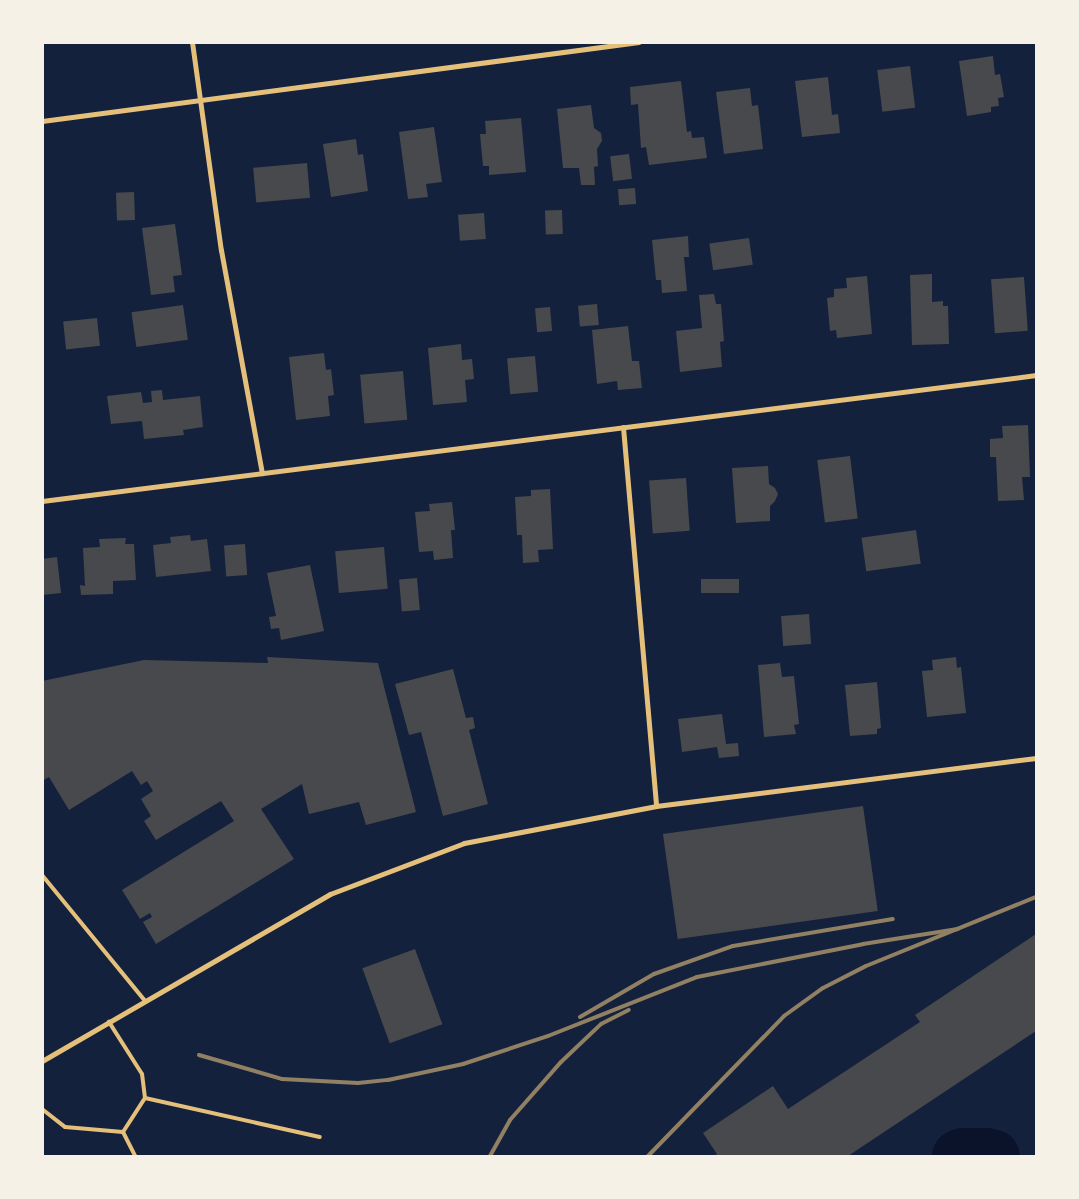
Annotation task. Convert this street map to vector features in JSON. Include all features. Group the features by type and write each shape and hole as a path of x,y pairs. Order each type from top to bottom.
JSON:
{"street":[{"path":"192,42 221,250 262,473"},
{"path":"42,121 639,42"},
{"path":"42,501 1036,375"},
{"path":"623,427 656,806"},
{"path":"42,1060 330,894 464,843 656,806 1036,758"}],"lane":[{"path":"42,875 145,1001"},
{"path":"109,1022 142,1074 145,1098 123,1132"},
{"path":"145,1098 320,1137"},
{"path":"42,1109 65,1127 123,1132"},
{"path":"123,1132 135,1156"}],"building":[{"path":"993,56 995,75 1000,74 1004,97 998,98 999,106 991,107 991,112 967,116 959,61"},
{"path":"910,66 915,108 882,112 877,70"},
{"path":"828,77 832,115 838,114 840,133 802,137 795,81"},
{"path":"681,81 687,132 691,131 692,138 704,137 707,158 649,165 646,147 641,148 638,104 631,105 630,87"},
{"path":"750,88 752,106 758,105 763,149 724,154 716,92"},
{"path":"591,105 594,128 601,133 602,141 597,149 598,166 594,167 595,185 581,185 579,168 563,168 557,109"},
{"path":"521,118 526,172 489,175 489,166 483,166 480,134 486,134 485,121"},
{"path":"434,127 442,182 426,184 428,197 408,199 399,132"},
{"path":"356,139 358,155 363,154 368,191 331,197 323,144"},
{"path":"629,154 632,179 613,181 610,156"},
{"path":"307,163 310,198 256,203 253,168"},
{"path":"635,188 636,204 619,205 618,189"},
{"path":"134,192 135,220 117,221 116,193"},
{"path":"562,210 563,234 546,235 545,211"},
{"path":"484,213 486,239 460,241 458,215"},
{"path":"175,224 182,275 173,276 175,292 151,295 142,228"},
{"path":"688,236 689,257 684,257 687,291 662,293 661,280 656,280 652,240"},
{"path":"749,238 753,265 713,270 709,244"},
{"path":"932,274 932,302 943,301 943,306 948,306 949,344 912,345 910,275"},
{"path":"867,276 872,334 837,338 836,330 830,331 827,298 834,297 834,289 847,288 846,278"},
{"path":"1024,277 1028,331 995,333 991,279"},
{"path":"714,294 716,304 721,304 724,341 720,342 722,367 680,372 676,331 702,328 699,295"},
{"path":"597,304 599,325 580,327 578,306"},
{"path":"183,305 188,340 136,347 132,312"},
{"path":"550,307 552,331 537,332 535,308"},
{"path":"97,318 100,346 66,349 63,322"},
{"path":"628,326 632,361 639,361 642,388 618,390 617,381 597,384 592,330"},
{"path":"461,344 462,360 472,359 474,379 465,380 467,402 433,405 428,348"},
{"path":"324,353 326,370 331,369 334,395 328,396 330,416 296,420 289,357"},
{"path":"535,356 538,392 510,394 507,358"},
{"path":"403,371 407,420 364,424 360,375"},
{"path":"162,390 163,400 200,396 203,427 183,430 184,435 144,439 142,421 111,424 107,396 141,392 143,403 152,402 151,391"},
{"path":"1028,425 1030,477 1022,477 1024,500 998,501 996,457 990,457 990,439 1003,438 1002,426"},
{"path":"850,456 858,519 825,523 817,460"},
{"path":"768,466 769,484 775,488 778,494 770,506 770,521 736,523 732,468"},
{"path":"686,478 690,531 653,533 649,481"},
{"path":"550,489 553,549 538,550 539,562 523,563 522,535 517,535 515,497 531,496 531,490"},
{"path":"452,502 455,530 451,530 453,558 434,560 433,551 419,552 415,512 430,511 429,504"},
{"path":"916,530 921,564 866,571 862,538"},
{"path":"190,535 191,541 207,539 211,571 156,577 153,545 171,543 170,537"},
{"path":"126,538 125,544 134,544 136,580 113,581 113,594 81,595 80,585 85,586 83,548 100,547 99,539"},
{"path":"245,544 247,575 226,576 224,545"},
{"path":"384,547 388,589 339,593 335,551"},
{"path":"57,557 61,593 42,595 42,559"},
{"path":"310,565 324,631 281,640 279,628 271,629 269,617 276,616 267,573"},
{"path":"417,578 420,610 402,611 399,580"},
{"path":"701,579 739,579 739,593 701,593"},
{"path":"809,614 811,644 783,646 781,616"},
{"path":"267,657 378,663 416,812 366,825 359,802 309,814 302,784 261,809 294,859 156,944 143,922 152,917 150,913 140,919 122,890 234,821 221,801 156,840 144,821 151,816 141,799 153,791 147,781 141,785 132,771 69,810 49,777 42,781 42,681 144,660 268,663"},
{"path":"956,657 957,668 961,667 966,713 927,717 922,671 933,670 932,660"},
{"path":"780,663 782,677 794,676 799,724 794,725 796,734 764,737 758,665"},
{"path":"453,669 466,718 473,717 475,728 469,730 488,804 443,816 421,732 409,735 395,684"},
{"path":"877,682 881,728 877,729 877,734 850,736 845,685"},
{"path":"722,714 726,744 738,743 739,756 719,758 717,747 682,752 678,719"},
{"path":"863,806 878,911 678,939 663,834"},
{"path":"1036,934 1036,1031 848,1156 714,1156 717,1154 703,1133 773,1086 788,1109 920,1022 915,1015"},
{"path":"415,949 442,1024 390,1043 362,968"}],"waterway":[{"path":"958,1156 963,1154 987,1154 994,1156"}],"railway":[{"path":"648,1156 784,1016 823,988 866,966 1036,897"},
{"path":"580,1017 654,974 733,946 893,919"},
{"path":"199,1055 282,1079 358,1083 388,1080 463,1064 548,1036 697,977 863,944 958,929"},
{"path":"490,1156 510,1120 561,1062 601,1024 629,1010"}]}
